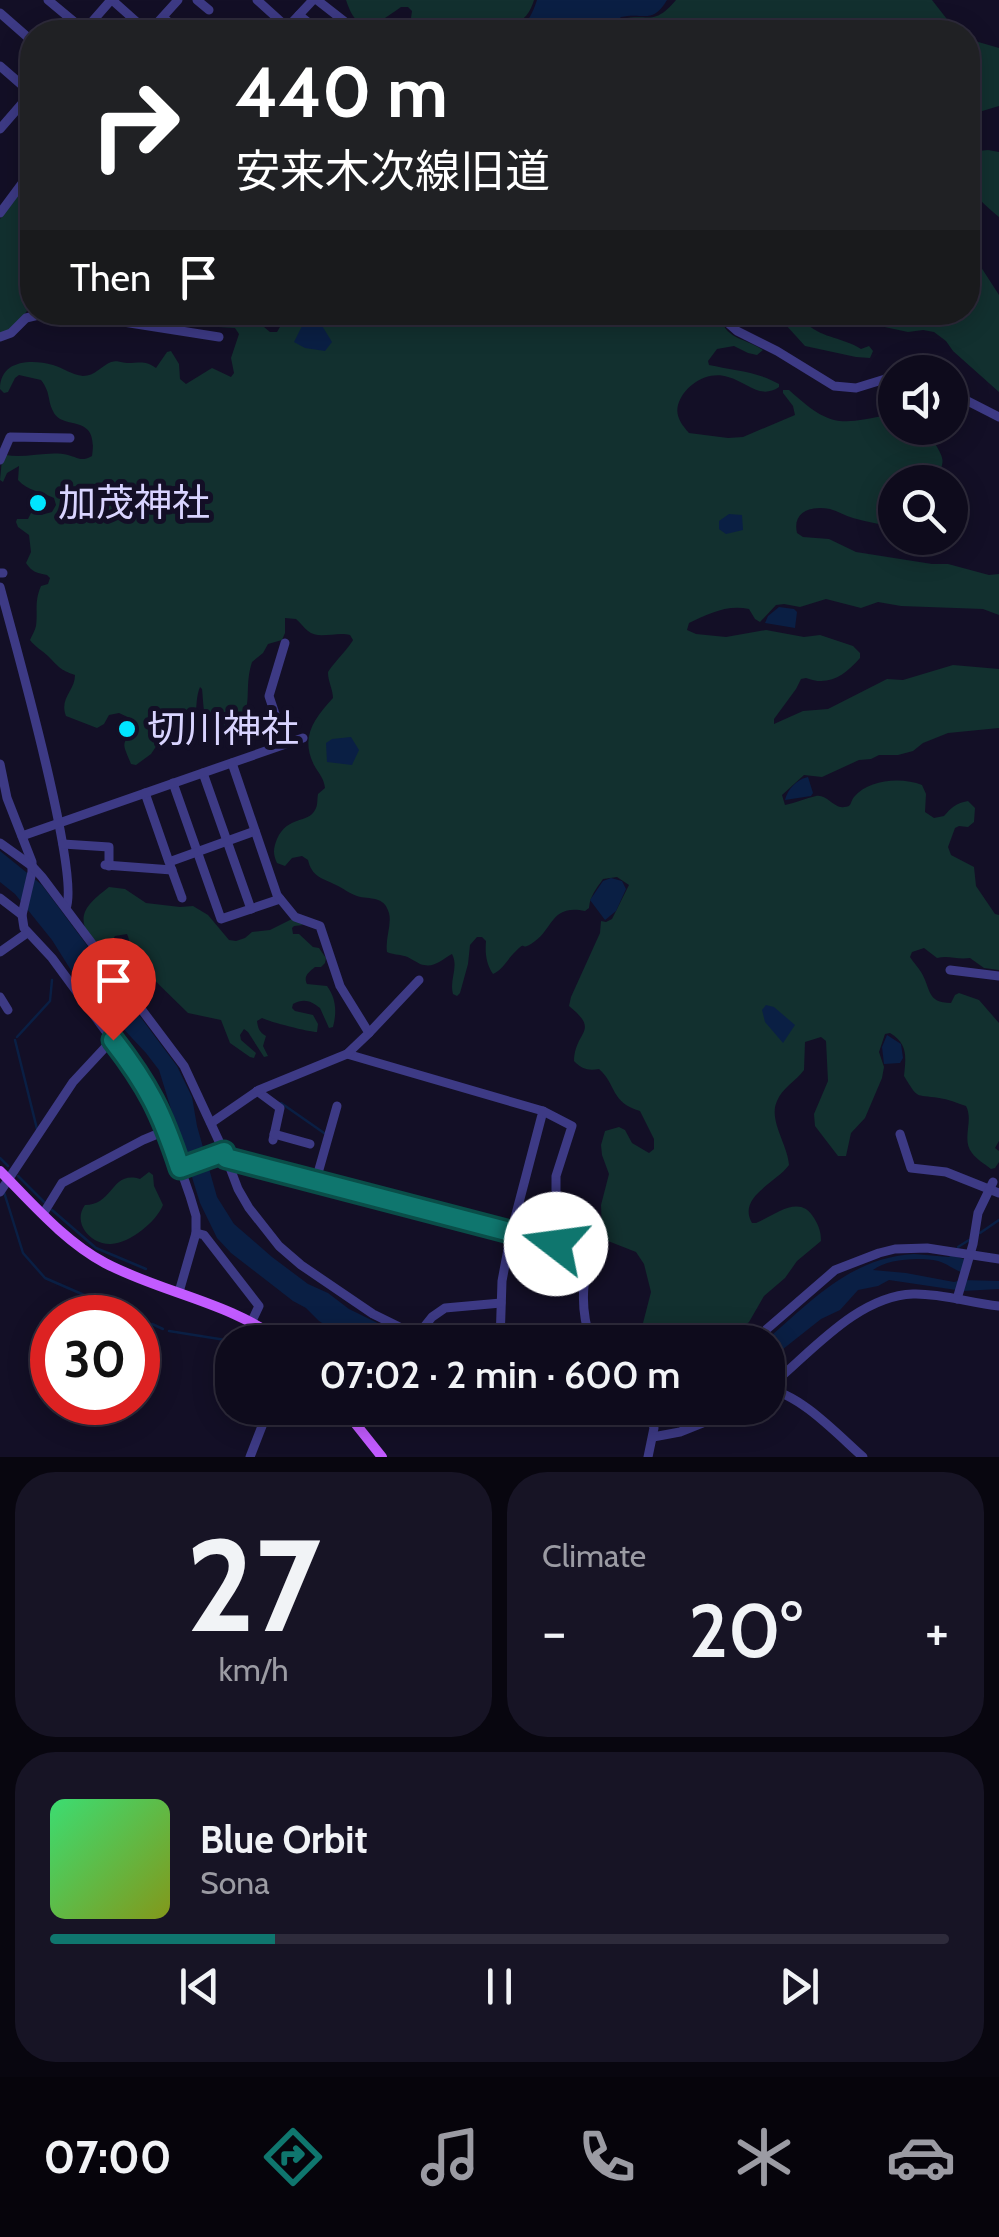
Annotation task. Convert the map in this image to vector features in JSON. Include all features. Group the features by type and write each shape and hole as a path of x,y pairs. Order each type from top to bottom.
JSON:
{"main road":[{"path":"0,1170 65,1235 106,1263 256,1325"},
{"path":"357,1425 382,1457"}],"street":[{"path":"48,0 71,20"},
{"path":"94,0 108,3 132,20"},
{"path":"160,20 178,0"},
{"path":"198,0 209,10"},
{"path":"257,0 276,20"},
{"path":"294,20 315,0 342,20"},
{"path":"0,13 20,30"},
{"path":"299,15 305,20"},
{"path":"163,17 166,20"},
{"path":"0,66 20,82"},
{"path":"2,123 20,104"},
{"path":"2,205 19,189"},
{"path":"145,325 219,336"},
{"path":"730,325 834,386 856,388 878,381"},
{"path":"968,401 999,417"},
{"path":"0,460 2,445 10,437 70,438"},
{"path":"0,587 63,844 69,901 66,908"},
{"path":"285,643 269,696 285,744"},
{"path":"22,836 304,738"},
{"path":"232,762 280,898 295,916 320,926 340,986 369,1033"},
{"path":"0,764 32,869 22,914 27,933 52,958 149,1090 183,1167 196,1216 196,1233 179,1292"},
{"path":"203,773 251,909"},
{"path":"173,783 221,919 280,898"},
{"path":"145,794 182,898"},
{"path":"63,844 110,847 107,866 170,866 255,831"},
{"path":"0,843 32,869 66,908 184,1066 242,1198 279,1246 390,1325"},
{"path":"0,898 22,914"},
{"path":"0,952 27,933"},
{"path":"950,970 999,976"},
{"path":"211,1123 256,1091 347,1054 420,980"},
{"path":"0,997 8,1010"},
{"path":"0,1192 73,1082 113,1040"},
{"path":"347,1054 543,1111 572,1126 556,1176 556,1244"},
{"path":"256,1091 280,1108 274,1137 310,1144"},
{"path":"316,1180 336,1106"},
{"path":"500,1325 510,1233 543,1111"},
{"path":"44,1214 62,1184 168,1130"},
{"path":"900,1134 911,1168 936,1169 994,1188 978,1213 957,1297"},
{"path":"183,1167 224,1154 510,1233 587,1248 586,1325"},
{"path":"196,1233 204,1234 259,1306 251,1322"},
{"path":"772,1325 835,1270 886,1250 928,1248 999,1260"},
{"path":"785,1373 850,1318 889,1298 911,1294 957,1297 999,1306"},
{"path":"425,1325 446,1308 501,1303"},
{"path":"785,1396 795,1400 863,1457"},
{"path":"250,1457 262,1425"},
{"path":"648,1457 652,1425"},
{"path":"654,1432 680,1432 698,1425"}],"green space":[{"path":"346,0 534,0 520,20 411,20 412,11 408,7 380,20 357,20"},
{"path":"676,0 932,0 948,20 622,20 656,16"},
{"path":"980,42 999,48 999,106 980,112"},
{"path":"980,151 999,152 999,217 980,199"},
{"path":"20,193 20,320 0,336 0,219"},
{"path":"980,266 999,295 999,392 968,364 968,355 957,355 934,332 908,332 879,325 980,325"},
{"path":"217,325 263,325 270,332 277,332 281,325 724,325 730,333 763,350 757,355 734,346 717,349 709,365 763,377 779,387 760,391 720,375 698,381 686,391 677,409 689,433 743,437 795,415 783,393 789,390 826,417 847,421 878,417 878,445 936,445 941,465 878,465 878,524 816,508 800,515 797,533 829,539 856,552 999,574 999,615 983,609 878,602 861,608 826,599 800,607 776,605 760,622 749,609 725,609 689,623 687,630 726,637 766,630 804,637 820,635 853,646 860,653 860,658 836,678 801,679 774,724 803,711 828,709 887,679 903,680 953,665 999,669 999,728 948,733 913,751 859,760 822,777 804,775 782,795 785,805 820,796 847,807 868,786 905,781 922,785 925,812 934,818 968,801 975,808 974,822 955,828 948,847 951,855 974,867 976,886 999,915 999,970 984,968 970,958 937,958 924,948 912,952 910,957 937,1000 951,1003 959,993 979,1000 999,1023 999,1141 995,1148 999,1151 999,1162 995,1168 978,1160 969,1148 966,1106 915,1092 904,1076 903,1046 890,1033 885,1034 879,1052 884,1067 882,1078 865,1118 851,1133 846,1156 838,1156 815,1126 814,1114 828,1081 826,1041 821,1037 805,1042 804,1070 782,1092 775,1108 789,1165 754,1198 749,1214 752,1223 756,1223 787,1208 802,1207 816,1221 821,1241 764,1296 746,1325 643,1325 651,1292 644,1264 636,1252 608,1241 602,1230 601,1205 609,1174 601,1145 605,1131 619,1127 632,1143 649,1153 654,1149 654,1139 640,1111 623,1103 599,1069 585,1069 574,1061 585,1027 569,1006 600,933 601,921 612,919 629,885 617,877 603,879 589,908 558,915 538,939 521,946 493,974 486,941 477,937 470,945 457,996 452,989 452,954 429,965 387,952 390,918 384,903 354,895 315,874 302,856 292,858 285,866 277,863 274,851 282,831 312,814 318,794 325,788 310,755 309,737 315,721 333,698 328,673 353,640 350,635 317,635 296,619 285,618 282,640 268,644 252,662 247,704 240,720 219,734 213,730 207,721 200,687 194,729 188,741 159,742 136,765 131,764 125,747 135,729 132,719 119,713 109,715 97,728 66,716 64,704 75,675 60,668 30,640 36,626 39,592 50,578 26,563 31,552 29,535 16,522 28,519 32,511 41,515 52,512 56,505 54,498 18,480 19,466 7,473 3,482 0,480 2,459 6,455 53,453 85,459 92,456 93,442 85,428 58,417 41,380 19,375 4,393 0,389 1,379 11,367 27,362 53,365 83,376 115,361 145,363 156,368 171,351 179,364 180,379 186,384 212,368 231,377 231,358 239,334 235,328"},
{"path":"786,325 808,325 861,349 869,346 873,351 870,358 856,357 805,346"},
{"path":"109,887 125,889 146,903 193,906 208,915 229,940 270,930 292,919 303,925 294,926 293,934 319,948 326,958 321,967 309,972 306,981 327,986 330,991 335,1005 333,1027 329,1028 320,1008 307,1001 297,1002 292,1008 313,1015 317,1032 262,1018 257,1023 266,1036 263,1046 268,1056 264,1057 244,1029 241,1040 256,1053 254,1058 250,1057 230,1043 221,1020 188,1013 143,969 121,962 129,944 127,934 115,936 108,946 92,940 85,926 85,913"},
{"path":"149,1172 163,1205 155,1218 134,1236 118,1243 103,1243 90,1237 82,1225 85,1205 102,1200 123,1179 140,1179"}],"water":[{"path":"537,0 667,0 652,15 618,20 528,20"},
{"path":"302,325 322,325 332,342 325,351 294,342"},
{"path":"729,514 742,515 743,530 726,534 719,529 719,521"},
{"path":"779,607 797,612 795,628 765,623"},
{"path":"351,737 359,750 352,765 327,762 326,743"},
{"path":"808,777 811,796 785,800 793,786"},
{"path":"0,851 42,885 177,1066 192,1097 217,1197 234,1224 308,1284 382,1325 325,1325 217,1238 200,1203 159,1070 85,982 74,975 15,894 0,882"},
{"path":"603,881 622,881 626,889 616,911 605,920 590,900"},
{"path":"766,1005 795,1025 783,1043 765,1022 762,1010"},
{"path":"887,1035 901,1044 900,1063 884,1064 882,1047"},
{"path":"951,1255 967,1260 961,1272 941,1262 922,1259 895,1261 873,1270 954,1282 999,1281 999,1289 963,1291 889,1280 858,1290 840,1310 821,1319 785,1347 784,1325 815,1298 850,1273 891,1257"}],"waterway":[{"path":"17,1037 50,1001 52,980"},
{"path":"15,1040 37,1129"},
{"path":"281,1103 324,1133"},
{"path":"0,1158 8,1166"},
{"path":"18,1176 44,1202"},
{"path":"4,1192 23,1253 45,1278 84,1295"},
{"path":"52,1210 96,1248 146,1269"},
{"path":"980,1233 999,1220"},
{"path":"958,1247 969,1240"},
{"path":"169,1331 215,1338"}],"place":[{"name":"加茂神社","path":"38,503"},
{"name":"切川神社","path":"127,729"}],"route":[{"path":"113,1040 155,1101 180,1168 224,1152 226,1158 556,1244"}]}
